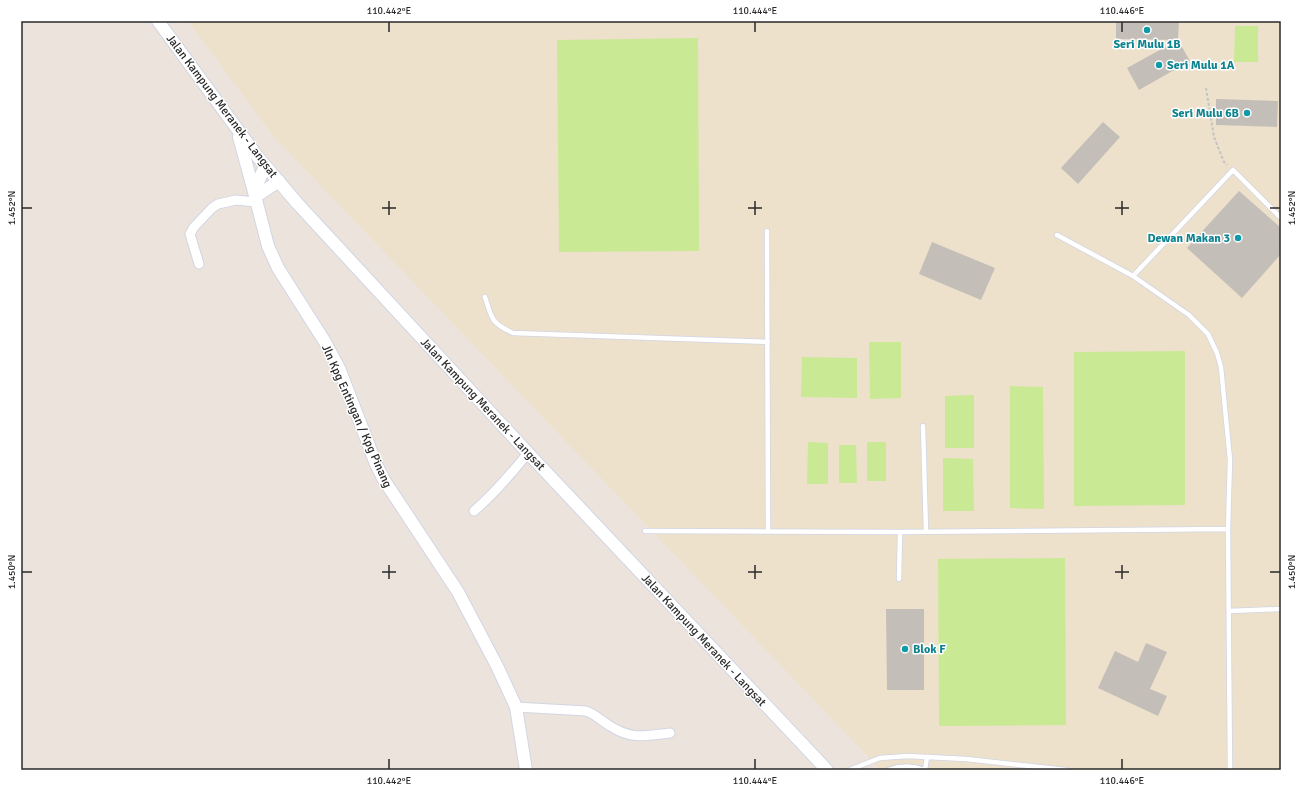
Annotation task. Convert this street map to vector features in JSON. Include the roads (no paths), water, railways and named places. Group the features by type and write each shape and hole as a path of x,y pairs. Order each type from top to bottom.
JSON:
{"main road":[{"name":"Jalan Kampung Meranek - Langsat","path":"158,21 265,166 297,203 528,453 827,770"},
{"name":"Jln Kpg Entingan / Kpg Pinang","path":"238,130 264,234 278,268 325,342 338,368 376,464 384,480 458,592 494,659 516,707 526,770"},
{"path":"255,197 265,166"},
{"path":"255,197 279,181"}],"street":[{"path":"200,264 190,234 194,227 212,208 218,204 255,197"},
{"path":"474,512 506,480 528,453"},
{"path":"516,707 586,711 617,730 631,736 642,737 670,733"}],"lane":[{"path":"1133,276 1233,170 1281,218"},
{"path":"767,231 768,532"},
{"path":"1057,235 1133,276 1189,315 1208,334 1217,353 1221,367 1230,460 1228,529 1230,611 1230,770"},
{"path":"485,297 493,320 500,327 513,333 768,342"},
{"path":"923,426 926,531"},
{"path":"645,532 900,532 1228,529"},
{"path":"900,532 900,579"},
{"path":"1230,611 1281,609"},
{"path":"849,770 880,758 907,756 966,759 1066,770"},
{"path":"888,770 915,766 925,770 927,757"},
{"path":"1036,770 1043,768"}],"place":[{"name":"Seri Mulu 1B","path":"1147,30"},
{"name":"Seri Mulu 1A","path":"1159,65"},
{"name":"Seri Mulu 6B","path":"1247,113"},
{"name":"Dewan Makan 3","path":"1238,238"},
{"name":"Blok F","path":"905,649"}]}
